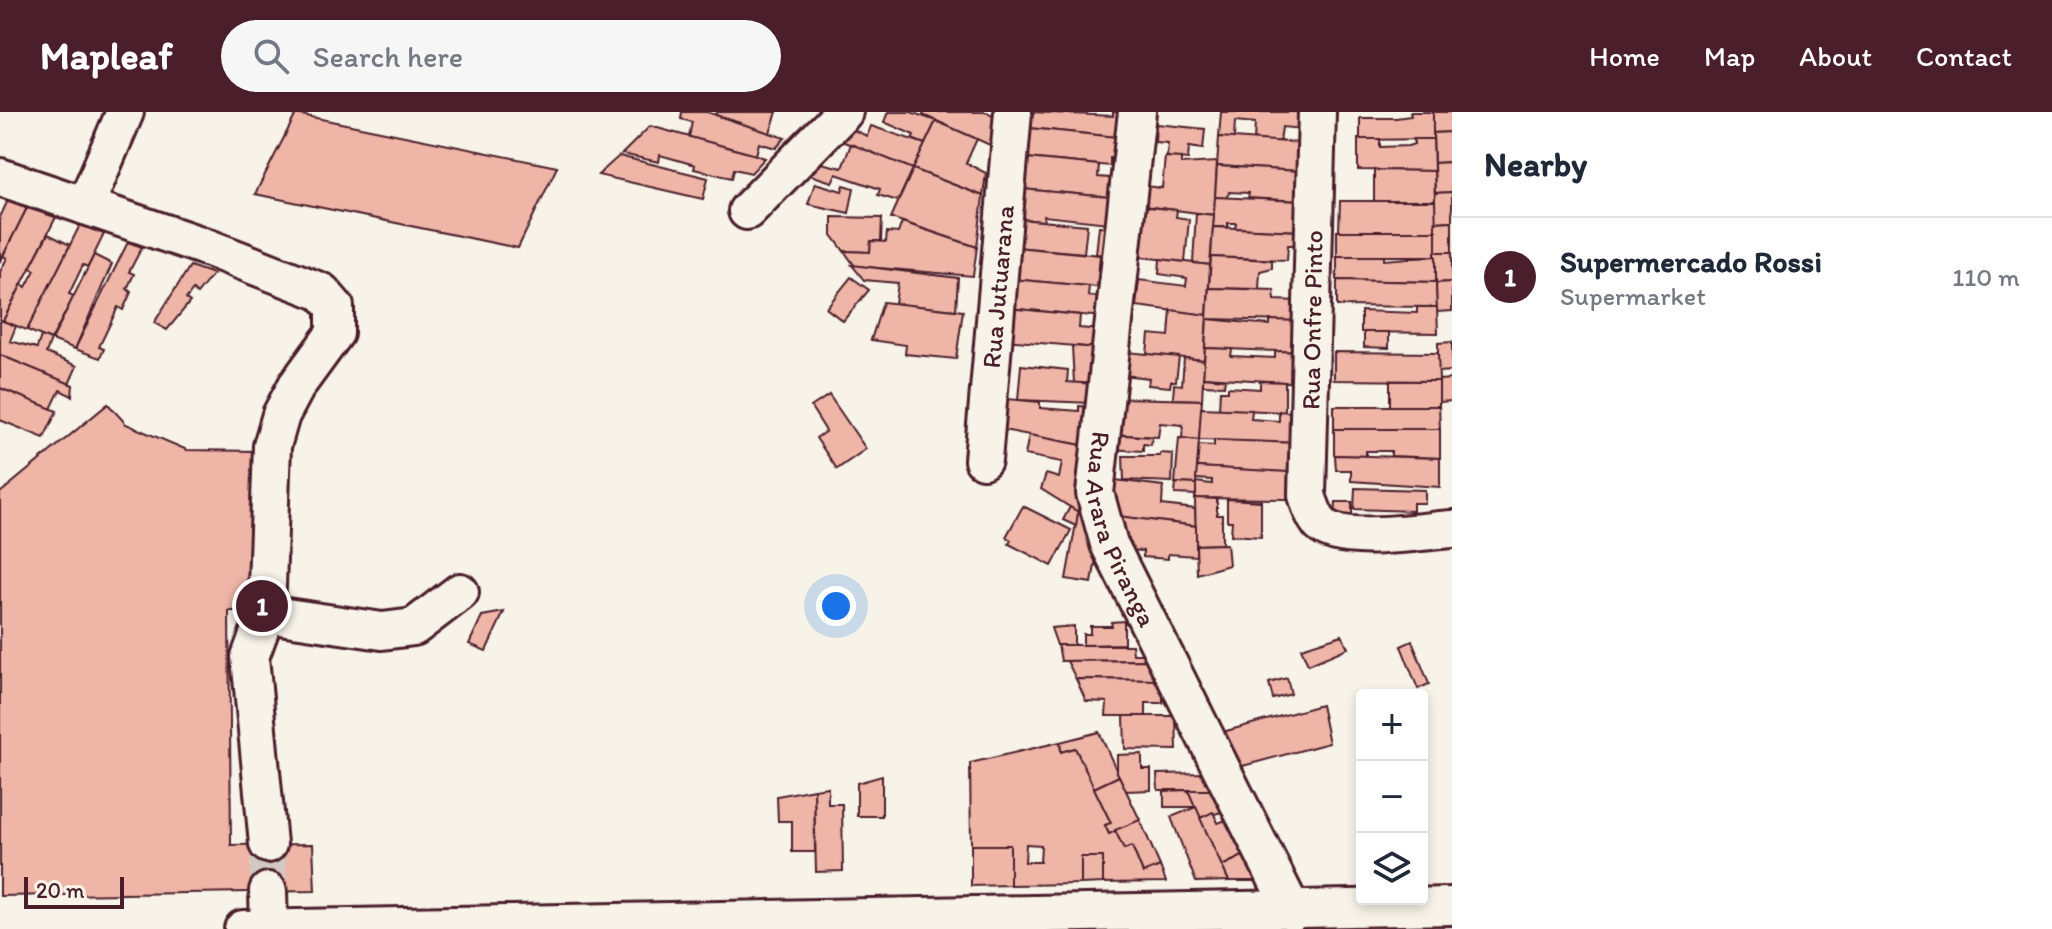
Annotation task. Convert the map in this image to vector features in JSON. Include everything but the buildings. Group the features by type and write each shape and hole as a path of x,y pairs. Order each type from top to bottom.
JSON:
{"street":[{"path":"85,206 125,112"},
{"path":"747,211 844,112"},
{"name":"Rua Jutuarana","path":"983,460 1013,112"},
{"name":"Rua Arara Piranga","path":"1137,112 1100,434 1095,493 1098,514 1109,544 1293,912"},
{"name":"Rua Onfre Pinto","path":"1317,112 1307,495 1321,525 1347,536 1452,529"},
{"path":"0,177 206,247 322,292 335,307 335,333 297,385 281,415 272,446 266,614 250,657 268,844"},
{"path":"266,614 393,630 414,627 460,592"},
{"path":"268,891 269,928"},
{"path":"243,929 1126,921 1452,906"}],"tunnel":[{"path":"268,844 268,891"}],"place":[{"name":"Supermercado Rossi","path":"262,606"}]}
